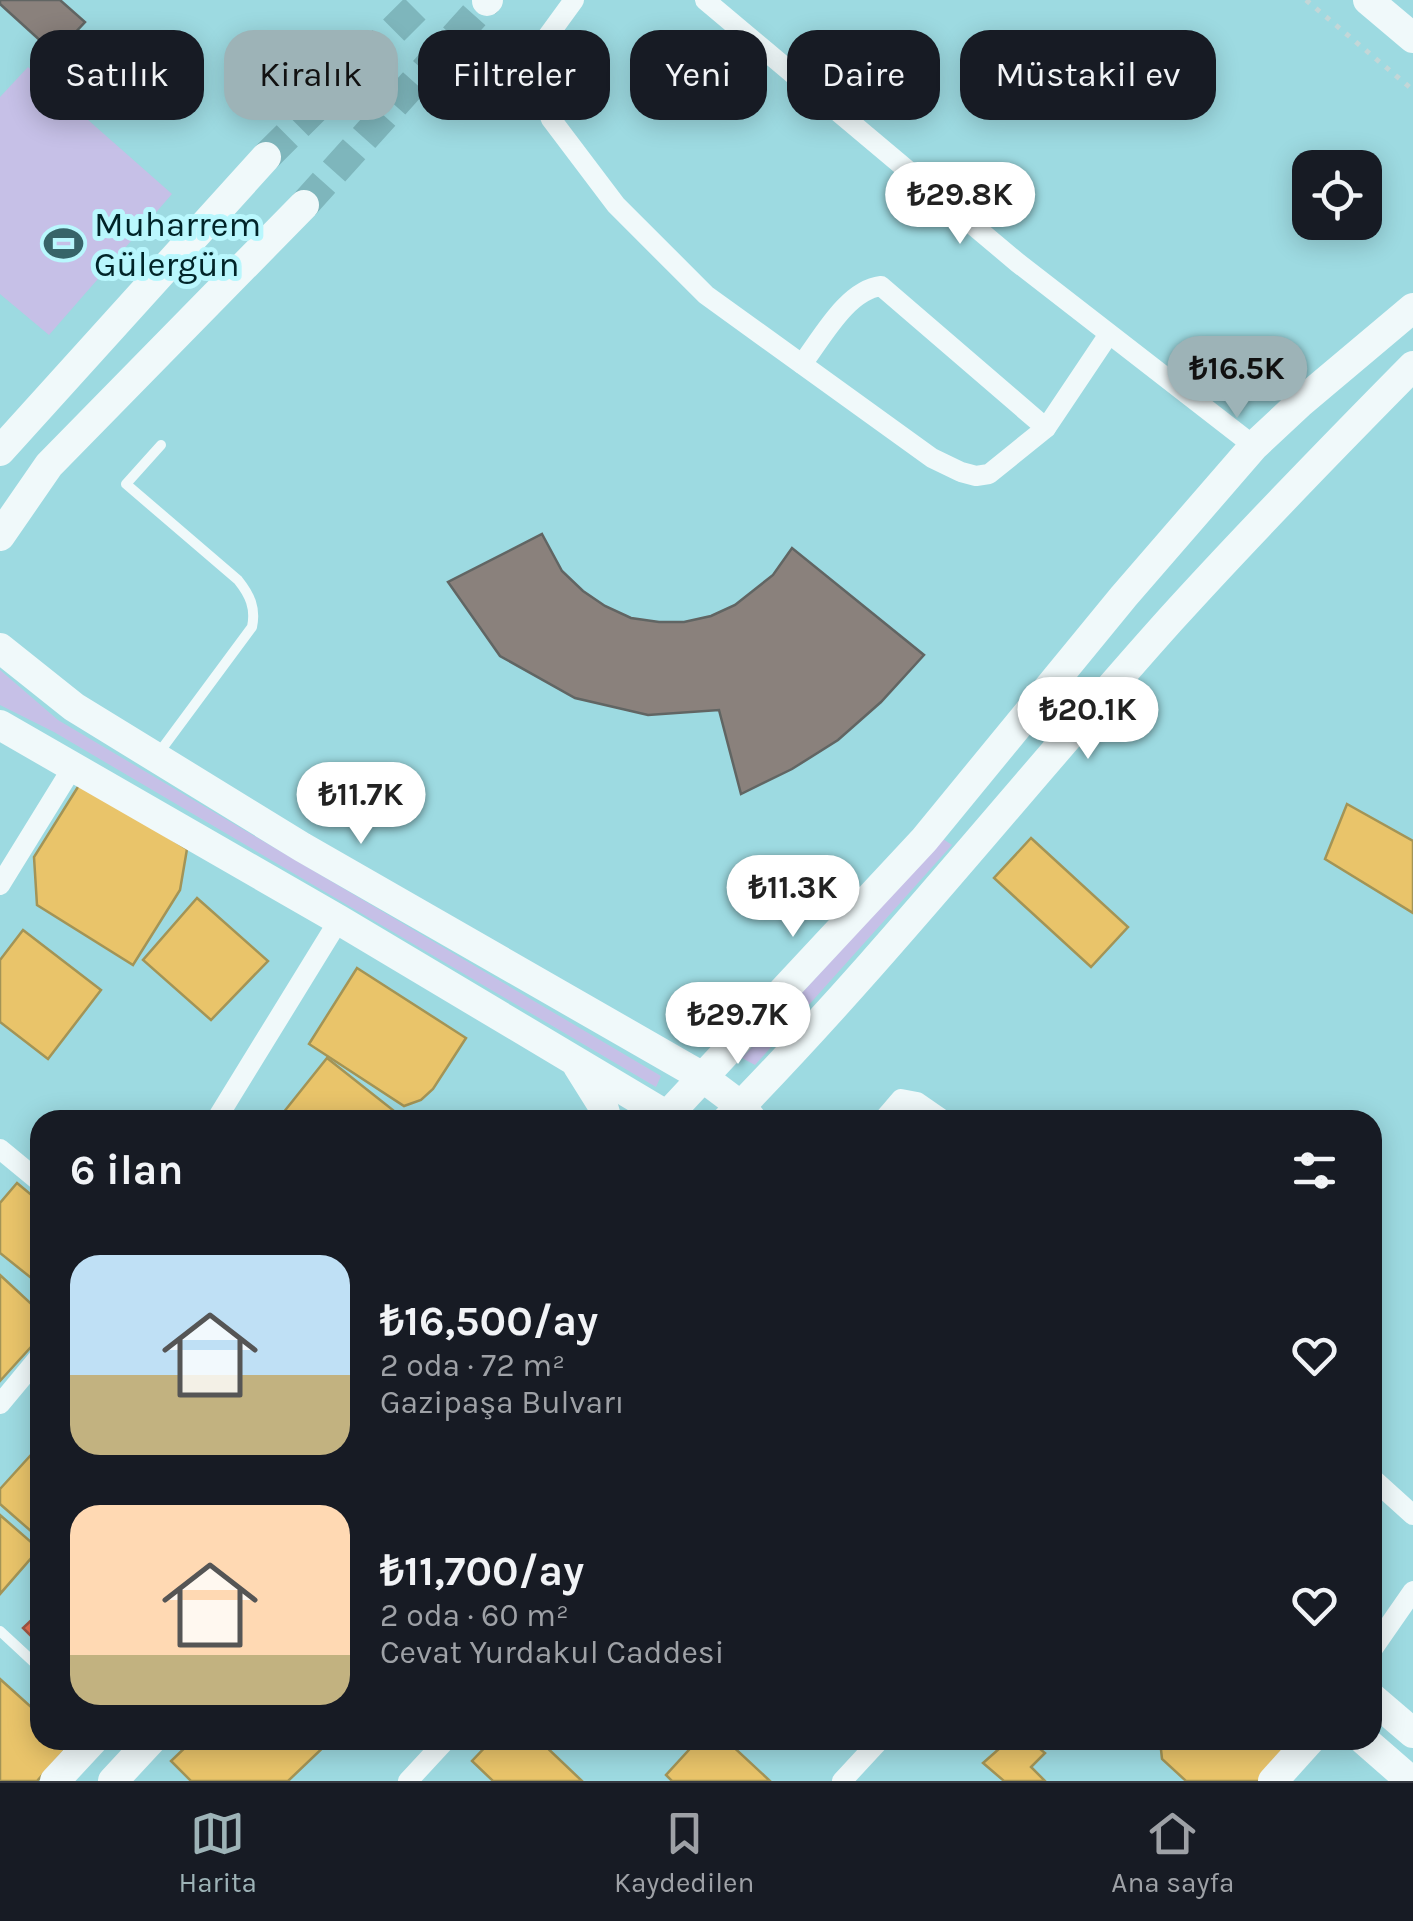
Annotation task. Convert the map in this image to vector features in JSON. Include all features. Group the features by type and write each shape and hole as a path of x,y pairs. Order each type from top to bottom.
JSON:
{"main road":[{"path":"1368,0 1413,38"},
{"path":"0,452 266,157"},
{"path":"0,536 49,465 304,205"},
{"path":"675,1110 700,1076 784,994 924,840 1124,596 1254,446 1413,308"},
{"path":"744,1110 1170,621 1291,489 1413,366"},
{"path":"0,648 74,707 302,847 700,1076 735,1110"},
{"path":"0,726 339,920 654,1110"},
{"path":"573,1060 604,1110"},
{"path":"1382,1707 1413,1733"},
{"path":"55,1781 84,1750"},
{"path":"114,1781 143,1750"},
{"path":"1272,1781 1301,1750"},
{"path":"1375,1750 1411,1781"}],"street":[{"path":"574,0 534,54 534,77 551,119 616,204 706,295 932,458 976,476 990,474 1046,428 1109,334"},
{"path":"705,0 1018,263 1254,446"},
{"path":"802,364 855,297 868,288 881,286 1046,428"},
{"path":"0,885 74,766"},
{"path":"222,1110 339,920"},
{"path":"891,1110 900,1099 917,1102 928,1110"},
{"path":"0,1149 30,1174"},
{"path":"0,1404 30,1368"},
{"path":"1382,1487 1413,1514"},
{"path":"1382,1635 1413,1590"},
{"path":"408,1781 437,1750"},
{"path":"842,1781 871,1750"}],"lane":[{"path":"156,758 252,627 254,610 238,580 126,484 161,445"},
{"path":"0,1632 30,1659"}],"path":[{"path":"1306,0 1413,90"}],"shaded area":[{"name":"Muharrem Gülergün","path":"28,67 30,120 88,120 172,194 49,335 0,294 0,97"},
{"path":"0,670 58,720 661,1076 656,1087 54,732 0,705"},
{"path":"943,839 952,845 755,1065 742,1058"}],"building: Konut":[{"path":"81,782 187,849 180,890 133,965 37,905 34,857"},
{"path":"1347,804 1413,841 1413,913 1325,859"},
{"path":"1031,838 1128,927 1091,967 994,878"},
{"path":"197,898 268,961 211,1020 143,960"},
{"path":"23,930 101,990 48,1059 0,1022 0,960"},
{"path":"357,968 466,1038 433,1089 421,1100 404,1106 309,1044"},
{"path":"327,1058 393,1110 285,1110"},
{"path":"17,1183 30,1194 30,1277 0,1253 0,1203"},
{"path":"0,1275 30,1303 30,1348 0,1381"},
{"path":"30,1456 30,1530 0,1504 0,1489"},
{"path":"0,1515 30,1541 30,1559 0,1594"},
{"path":"0,1679 30,1706 30,1750 65,1750 37,1781 0,1781"},
{"path":"183,1750 321,1750 288,1781 191,1781 171,1761"},
{"path":"482,1750 549,1750 582,1781 493,1781 472,1761"},
{"path":"689,1750 737,1750 770,1781 672,1781 666,1775"},
{"path":"998,1750 1041,1750 1045,1753 1031,1767 1045,1781 1004,1781 983,1763"},
{"path":"1161,1750 1289,1750 1262,1781 1186,1781 1162,1759"}],"building: Sanayi":[{"path":"0,0 60,0 85,22 78,30 30,31"},
{"path":"542,534 562,571 583,591 631,618 659,622 711,616 735,605 773,575 792,548 924,655 881,702 838,740 741,794 719,710 648,715 575,698 500,656 448,582"}],"tunnel":[{"path":"266,157 424,0"},
{"path":"304,205 487,1"}],"place":[{"name":"Muharrem Gülergün","path":"64,244"}]}
